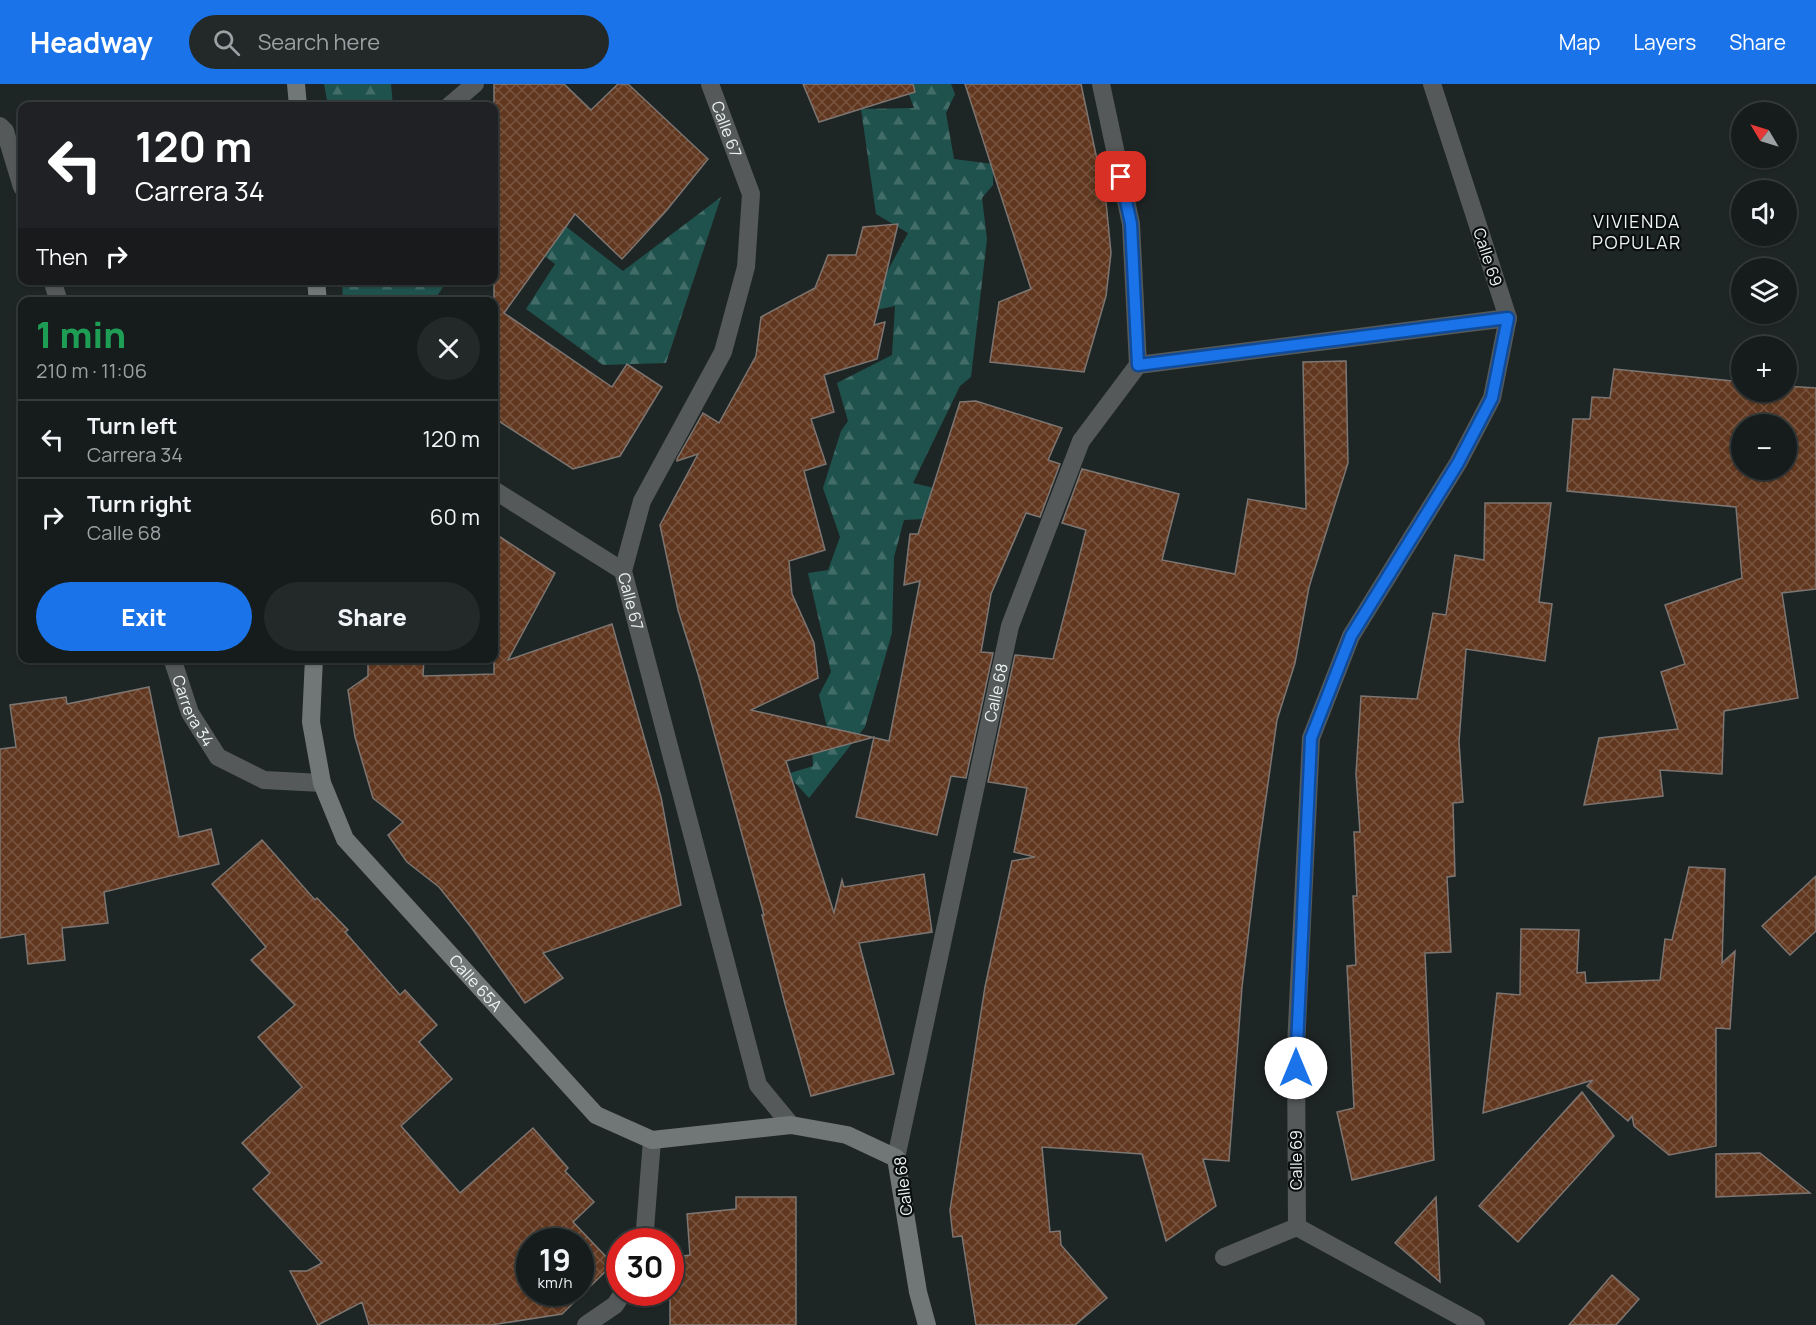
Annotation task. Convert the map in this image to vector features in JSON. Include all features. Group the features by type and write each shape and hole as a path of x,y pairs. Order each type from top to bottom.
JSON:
{"main road":[{"path":"296,84 298,102"},
{"name":"Calle 65A","path":"314,663 311,722 322,783 345,839 596,1115 652,1140"},
{"path":"652,1140 791,1125 847,1135 896,1158"},
{"name":"Calle 68","path":"896,1158 918,1292 927,1325"}],"street":[{"path":"453,102 475,84"},
{"name":"Calle 67","path":"710,84 751,194 746,267 723,351 642,501 623,571 758,1085 791,1125"},
{"path":"1101,84 1131,224 1138,365 1508,318"},
{"name":"Calle 69","path":"1297,1227 1296,1046 1311,738 1351,636 1458,463 1492,398 1508,318 1432,84"},
{"path":"0,126 5,131 18,174"},
{"name":"Calle 68","path":"896,1158 1010,626 1081,441 1138,365"},
{"path":"498,492 623,571"},
{"name":"Carrera 34","path":"174,663 190,714 218,758 264,780 322,783"},
{"path":"645,1228 652,1140"},
{"path":"1224,1257 1297,1227 1476,1325"},
{"path":"586,1325 610,1306"}],"green space":[{"path":"324,84 391,84 393,102 327,102"},
{"path":"905,84 951,84 955,94 946,113 954,159 993,164 993,185 982,198 987,239 971,377 960,386 913,483 951,492 944,518 904,520 894,557 892,633 865,727 809,798 787,774 813,766 812,747 830,739 819,695 831,672 808,573 828,570 840,537 823,488 841,431 848,421 837,383 892,355 895,306 861,313 864,290 887,272 908,233 876,214 861,109 914,108"},
{"path":"510,183 623,271 721,197 666,363 603,365 526,309 555,264 498,220 498,184"},
{"path":"342,285 444,285 436,297 343,297"}],"building":[{"path":"494,84 564,84 591,110 618,84 628,84 708,159 666,211 622,259 575,214 504,313 612,387 627,364 662,387 620,456 573,469 498,421 498,297 494,297 494,285 498,285 498,102 494,102"},
{"path":"803,84 913,84 915,92 819,122"},
{"path":"965,84 1081,84 1106,202 1111,253 1106,296 1084,372 990,362 999,302 1031,289"},
{"path":"898,224 874,325 885,322 877,359 824,375 834,412 811,419 826,464 804,471 825,550 789,561 792,594 814,643 818,678 751,710 873,737 786,761 834,913 842,880 844,887 924,874 932,932 859,943 894,1074 811,1096 785,1004 762,915 764,915 698,674 678,610 660,525 698,454 677,461 677,459 703,413 719,423 756,356 761,317 815,288 828,255 856,255 863,227"},
{"path":"1346,361 1348,463 1309,587 1295,663 1277,720 1242,987 1229,1161 1203,1159 1216,1206 1166,1241 1142,1154 1042,1147 1050,1232 1060,1231 1061,1245 1107,1298 1075,1325 976,1325 962,1236 953,1237 950,1210 985,987 1012,861 1035,857 1014,852 1027,788 988,782 1015,655 1053,659 1086,530 1062,523 1082,469 1179,494 1162,560 1235,574 1248,499 1306,509 1303,362"},
{"path":"1614,369 1731,381 1731,402 1797,402 1797,387 1816,388 1816,589 1782,593 1798,698 1724,711 1722,774 1660,770 1663,796 1584,805 1599,738 1678,729 1661,672 1685,664 1665,605 1742,578 1736,507 1567,491 1573,419 1590,419 1592,397 1610,398"},
{"path":"976,401 1062,428 1048,460 1060,464 1040,517 1026,513 991,594 981,652 993,653 966,778 951,776 937,835 856,817 874,738 889,741 920,581 904,585 910,534 918,534 960,402"},
{"path":"1485,503 1551,503 1539,602 1552,604 1545,661 1466,649 1459,742 1463,802 1453,803 1455,876 1447,877 1451,952 1425,953 1434,1160 1352,1180 1337,1112 1354,1108 1347,966 1356,965 1353,896 1357,896 1354,832 1360,832 1356,774 1361,696 1417,699 1433,613 1446,615 1455,555 1484,560"},
{"path":"498,536 555,573 508,660 612,624 661,797 681,905 543,953 563,978 525,1003 471,927 439,887 407,862 388,835 403,822 373,798 355,737 348,690 368,676 368,663 424,663 423,676 494,674 494,663 498,663"},
{"path":"149,687 179,837 211,829 219,864 104,892 108,923 62,928 65,960 28,964 25,934 0,938 0,749 16,747 10,705 66,697 67,704"},
{"path":"262,840 315,900 317,898 348,930 345,932 400,995 405,990 437,1025 419,1042 452,1079 401,1126 460,1193 533,1128 568,1168 565,1171 594,1202 573,1222 579,1228 516,1228 516,1306 570,1306 562,1314 491,1325 369,1325 362,1302 318,1325 290,1271 307,1271 322,1263 253,1189 270,1173 242,1143 302,1087 258,1037 295,1005 251,960 266,947 212,884"},
{"path":"1689,867 1725,869 1722,963 1735,951 1730,1029 1716,1028 1716,1146 1669,1155 1634,1126 1632,1116 1628,1121 1587,1086 1593,1080 1483,1113 1497,993 1520,995 1521,929 1579,930 1577,973 1585,972 1586,983 1660,980 1665,939 1672,940"},
{"path":"1816,876 1816,931 1790,955 1762,926"},
{"path":"1582,1092 1614,1136 1518,1242 1479,1206"},
{"path":"1760,1153 1810,1193 1716,1197 1716,1154"},
{"path":"736,1197 796,1197 796,1325 670,1325 670,1306 684,1306 684,1256 690,1255 687,1214 736,1209"},
{"path":"1436,1197 1440,1282 1395,1243"},
{"path":"594,1244 606,1257 606,1271 594,1283"},
{"path":"1612,1275 1639,1299 1616,1325 1569,1325"}],"district":[{"name":"VIVIENDA POPULAR","path":"1637,231"}],"route":[{"path":"1121,177 1131,224 1138,365 1508,318 1492,398 1458,463 1351,636 1311,738 1296,1068"}]}
